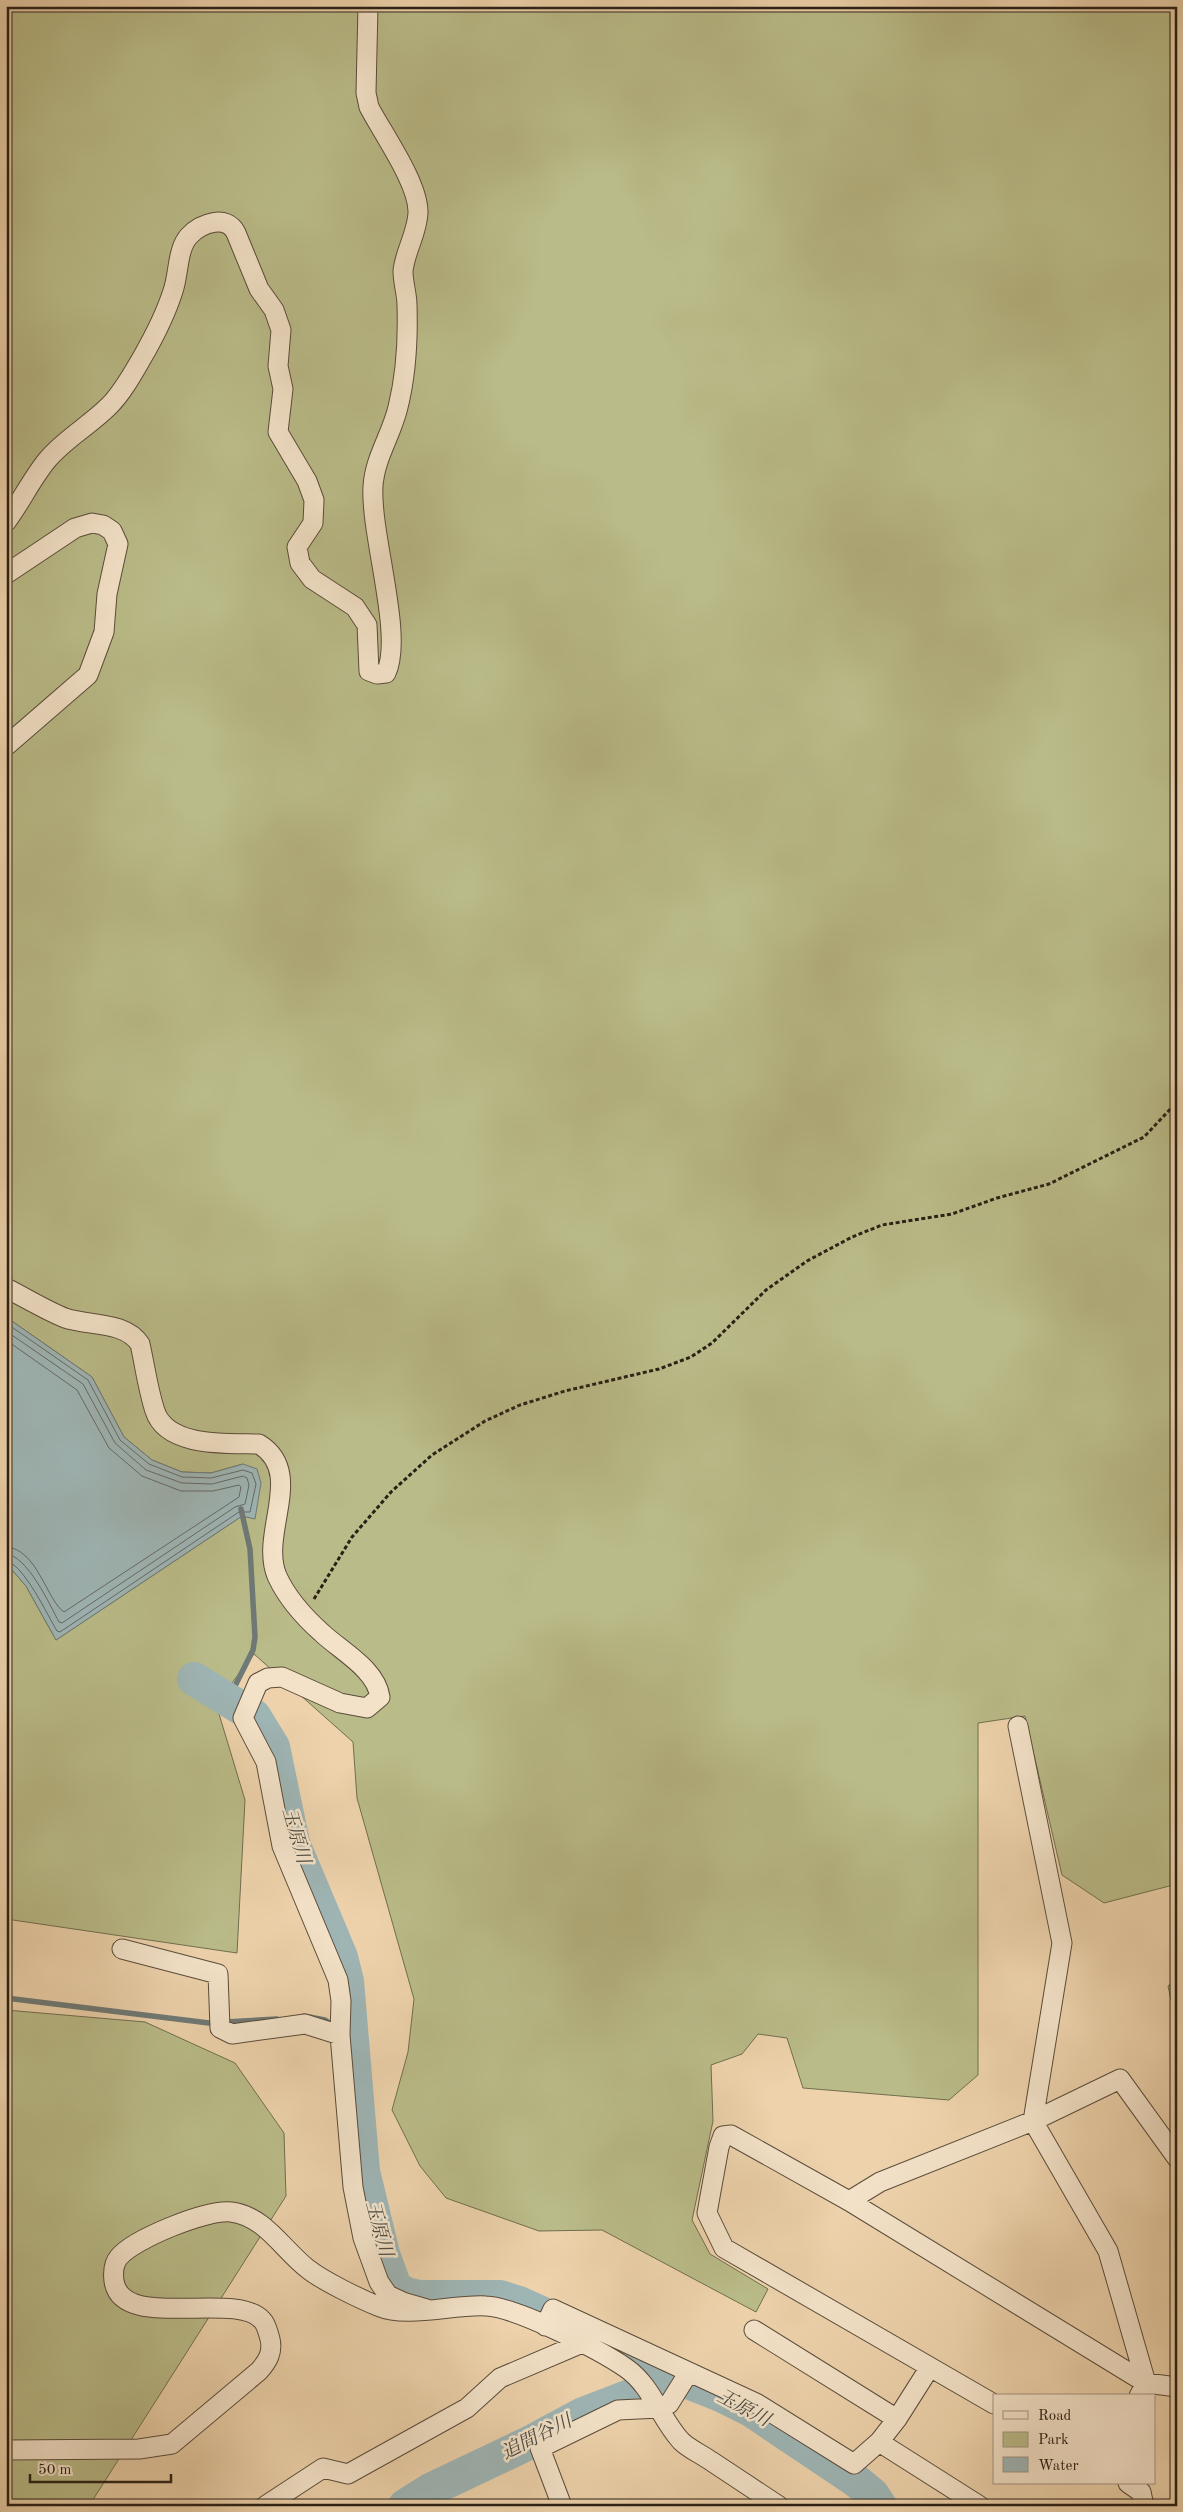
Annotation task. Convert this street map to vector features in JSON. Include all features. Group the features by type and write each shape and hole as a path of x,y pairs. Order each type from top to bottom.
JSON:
{"street":[{"path":"6,522 49,458 109,406 121,391 166,312 174,288 184,243 199,229 220,220 227,222 233,227 259,289 274,310 281,330 278,366 284,389 278,432 307,481 314,500 313,523 297,547 300,563 312,578 355,607 367,625 369,671 377,674 386,673 391,662 391,634 377,546 373,486 380,453 398,408 403,375 407,304 403,270 414,235 418,212 415,190 369,108 366,93 368,6"},
{"path":"6,574 75,528 92,523 103,525 112,531 118,544 107,594 104,632 88,675 6,746"},
{"path":"6,1288 64,1317 123,1330 135,1336 140,1344 156,1413 165,1425 180,1436 196,1441 259,1444 267,1449 277,1464 282,1480 272,1537 276,1574 286,1595 321,1633 372,1677 379,1687 380,1697 366,1708 354,1707 282,1677 268,1678 258,1683 245,1711 266,1762 282,1846 338,1980 341,2001 340,2035 353,2187 363,2238 379,2282 388,2295 402,2302 426,2309"},
{"path":"1018,1726 1062,1942 1032,2121 1108,2251 1143,2390"},
{"path":"122,1949 218,1974 220,2024 232,2034 305,2024 340,2035"},
{"path":"849,2201 880,2182 1032,2121 1120,2079 1177,2158"},
{"path":"993,2403 724,2248 707,2212 719,2147 723,2136 731,2136 849,2201 1143,2390 1177,2387"},
{"path":"6,2450 139,2449 172,2444 260,2371 268,2362 272,2348 268,2331 262,2320 253,2314 234,2309 191,2309 141,2305 125,2300 117,2293 114,2282 114,2267 119,2257 136,2243 193,2218 211,2213 231,2212 251,2218 276,2237 310,2271 381,2308 400,2312 486,2306 501,2308 583,2344 627,2369 651,2395 682,2442 779,2506"},
{"path":"545,2326 553,2309 617,2338 685,2379 756,2402 854,2464 879,2442 898,2419 930,2367"},
{"path":"265,2506 323,2468 348,2474 467,2408 500,2378 583,2344 592,2327"},
{"path":"754,2330 898,2419"},
{"path":"607,2358 617,2338"},
{"path":"651,2395 669,2404 685,2379"},
{"path":"562,2506 540,2448 651,2395"},
{"path":"879,2442 980,2506"},
{"path":"1129,2484 1141,2492 1144,2506"}],"path":[{"path":"304,1614 352,1536 391,1492 432,1455 485,1421 520,1405 556,1393 659,1369 691,1357 712,1343 766,1290 806,1261 882,1225 952,1214 997,1198 1049,1184 1144,1137 1177,1102"}],"green space":[{"path":"6,6 1177,6 1177,1884 1104,1903 1062,1875 1025,1716 978,1723 978,2075 949,2100 803,2088 787,2038 758,2034 742,2054 711,2065 713,2121 692,2220 710,2254 768,2289 756,2312 602,2230 539,2231 446,2198 420,2166 392,2110 408,2052 414,1999 357,1798 353,1742 254,1654 216,1704 245,1800 237,1953 6,1919 6,1563 26,1586 56,1640 242,1516 255,1518 243,1464 211,1473 182,1472 152,1460 124,1437 92,1377 6,1317"},
{"path":"1177,1978 1177,2028 1168,1986"},
{"path":"6,2010 145,2022 235,2063 284,2133 286,2196 89,2506 6,2506"}],"water":[{"path":"6,1317 92,1377 124,1437 152,1460 182,1472 211,1473 243,1464 257,1469 261,1483 255,1519 242,1516 56,1640 26,1586 6,1563"}],"waterway":[{"path":"228,1700 253,1650 255,1637 250,1549 241,1509"},
{"name":"玉原川","path":"194,1679 254,1716 273,1747 293,1843 341,1957 347,1981 363,2171 383,2254 395,2287 406,2294 420,2297 500,2297 519,2303 610,2344 670,2375 723,2396 751,2410 855,2480 872,2494 880,2506"},
{"path":"6,1998 209,2023 277,2019"},
{"path":"304,2016 325,2020 331,2024"},
{"name":"玉原川","path":"350,2040 353,2043"},
{"name":"追間谷川","path":"405,2506 432,2489 531,2442 583,2414 640,2392 652,2383 670,2375"}]}
